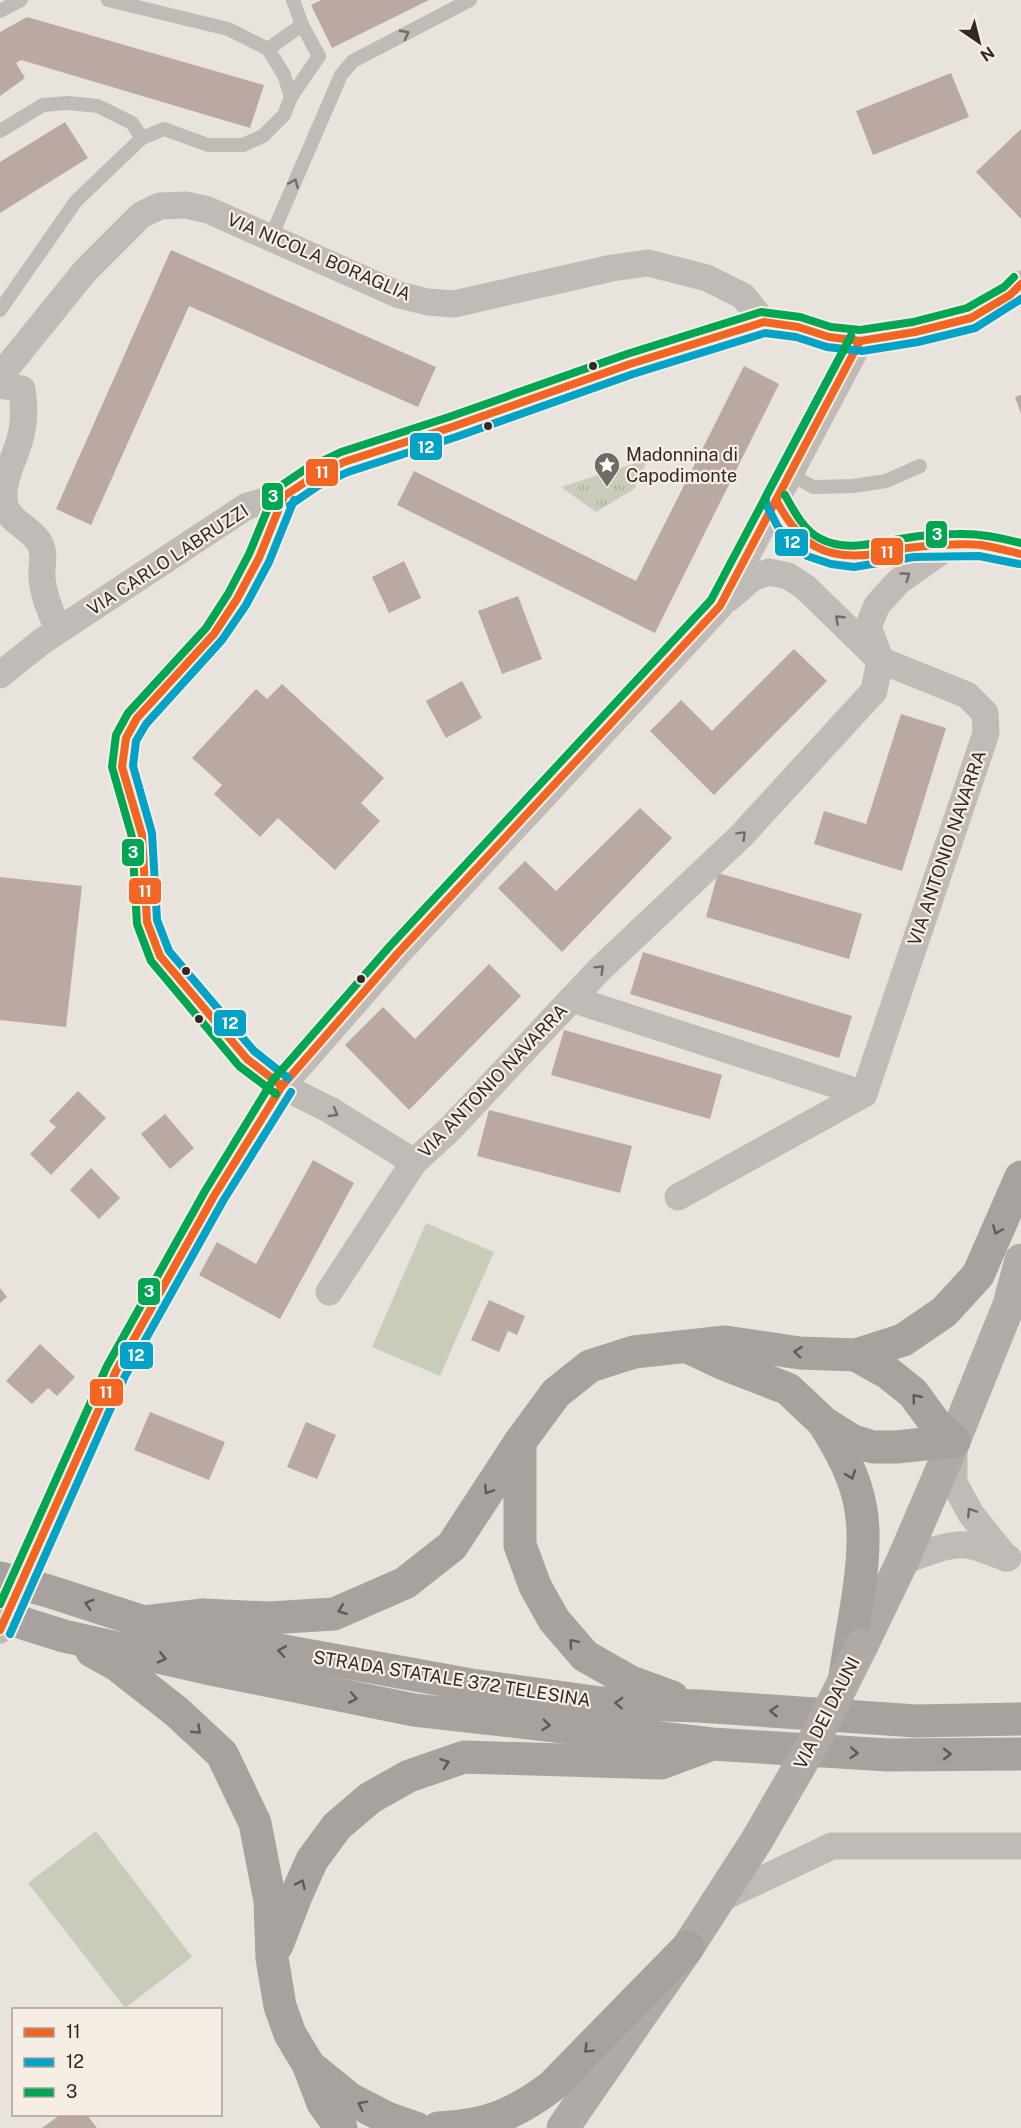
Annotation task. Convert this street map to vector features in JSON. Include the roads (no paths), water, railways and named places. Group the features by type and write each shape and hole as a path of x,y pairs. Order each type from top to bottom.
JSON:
{"highway":[{"path":"144,1622 203,1615 269,1618 334,1614 405,1583 452,1546 520,1442 556,1393 591,1366 634,1352 725,1342 800,1353 856,1355 903,1340 944,1312 978,1275 1021,1177"},
{"path":"688,1347 788,1389 824,1423 853,1441 873,1448 896,1448 954,1441"},
{"path":"856,1355 888,1373 913,1393 935,1423 954,1441"},
{"path":"824,1423 850,1470 858,1496 863,1526 862,1561 844,1681"},
{"path":"520,1442 520,1545 535,1586 554,1620 585,1656 631,1682 699,1706"},
{"name":"STRADA STATALE 372 TELESINA","path":"0,1578 144,1622 212,1638 471,1685 601,1703 699,1706 916,1721 1021,1719"},
{"name":"STRADA STATALE 372 TELESINA","path":"0,1616 64,1636 206,1668 414,1710 712,1744 888,1755 1021,1754"},
{"path":"64,1636 117,1665 177,1712 222,1754 255,1823 270,1901 272,1958 280,2006 290,2034 308,2064 323,2103 341,2128"},
{"path":"272,1958 312,1860 337,1826 370,1798 409,1776 464,1757 661,1763 712,1744"},
{"path":"308,2064 350,2099 387,2118 425,2128 460,2127 486,2123 530,2103 558,2079 688,1947"}],"main road":[{"name":"VIA DEI DAUNI","path":"563,2128 593,2088 720,1899 808,1753 902,1562 1009,1305 1021,1260"}],"street":[{"name":"VIA NICOLA BORAGLIA","path":"0,376 85,271 141,215 160,206 186,205 208,210 399,295 428,302 454,304 612,268 648,263 707,278 743,296 764,322"},
{"name":"VIA CARLO LABRUZZI","path":"0,675 58,630 247,506 284,496 313,477 344,462 452,427 630,364 764,322 798,327 829,337 860,341 915,333 971,318 1010,295 1021,284"},
{"path":"0,1630 116,1371 214,1196 282,1086 414,936 720,606 860,341"},
{"path":"0,385 22,389 25,416 21,437 6,477 5,506 14,519 39,542 44,558 41,576 58,630"},
{"name":"VIA ANTONIO NAVARRA","path":"284,496 259,558 214,634 137,718 126,738 122,767 142,835 147,922 160,956 247,1059 282,1086 330,1110 414,1162"},
{"path":"776,500 787,522 800,537 812,547 833,554 853,557 913,547 980,545 1021,554"},
{"path":"880,660 868,627 877,605 899,581 949,546"},
{"name":"VIA ANTONIO NAVARRA","path":"572,999 864,1094 986,733 985,713 967,695 880,660 805,587 788,576 769,572 752,578 720,606"},
{"name":"VIA ANTONIO NAVARRA","path":"329,1292 414,1162 450,1128 599,970 741,836 874,691 880,660"},
{"path":"678,1197 864,1094"},
{"path":"954,1441 954,1483 971,1514 1013,1558"},
{"path":"902,1562 930,1551 965,1545 1013,1558"},
{"path":"720,1899 832,1846 1021,1846"}],"lane":[{"path":"0,11 21,0"},
{"path":"108,0 228,29 268,49 284,75 291,97"},
{"path":"0,310 76,201 142,138 164,129 208,145 243,145 263,136 284,115 291,97 319,56 302,25 293,0"},
{"path":"271,237 341,75 353,61 470,0"},
{"path":"268,49 302,25"},
{"path":"0,131 43,105 68,103 98,106 132,123 142,138"},
{"path":"790,474 813,487 853,486 886,481 920,466"}],"place":[{"name":"Madonnina di Capodimonte","path":"607,488"}]}
